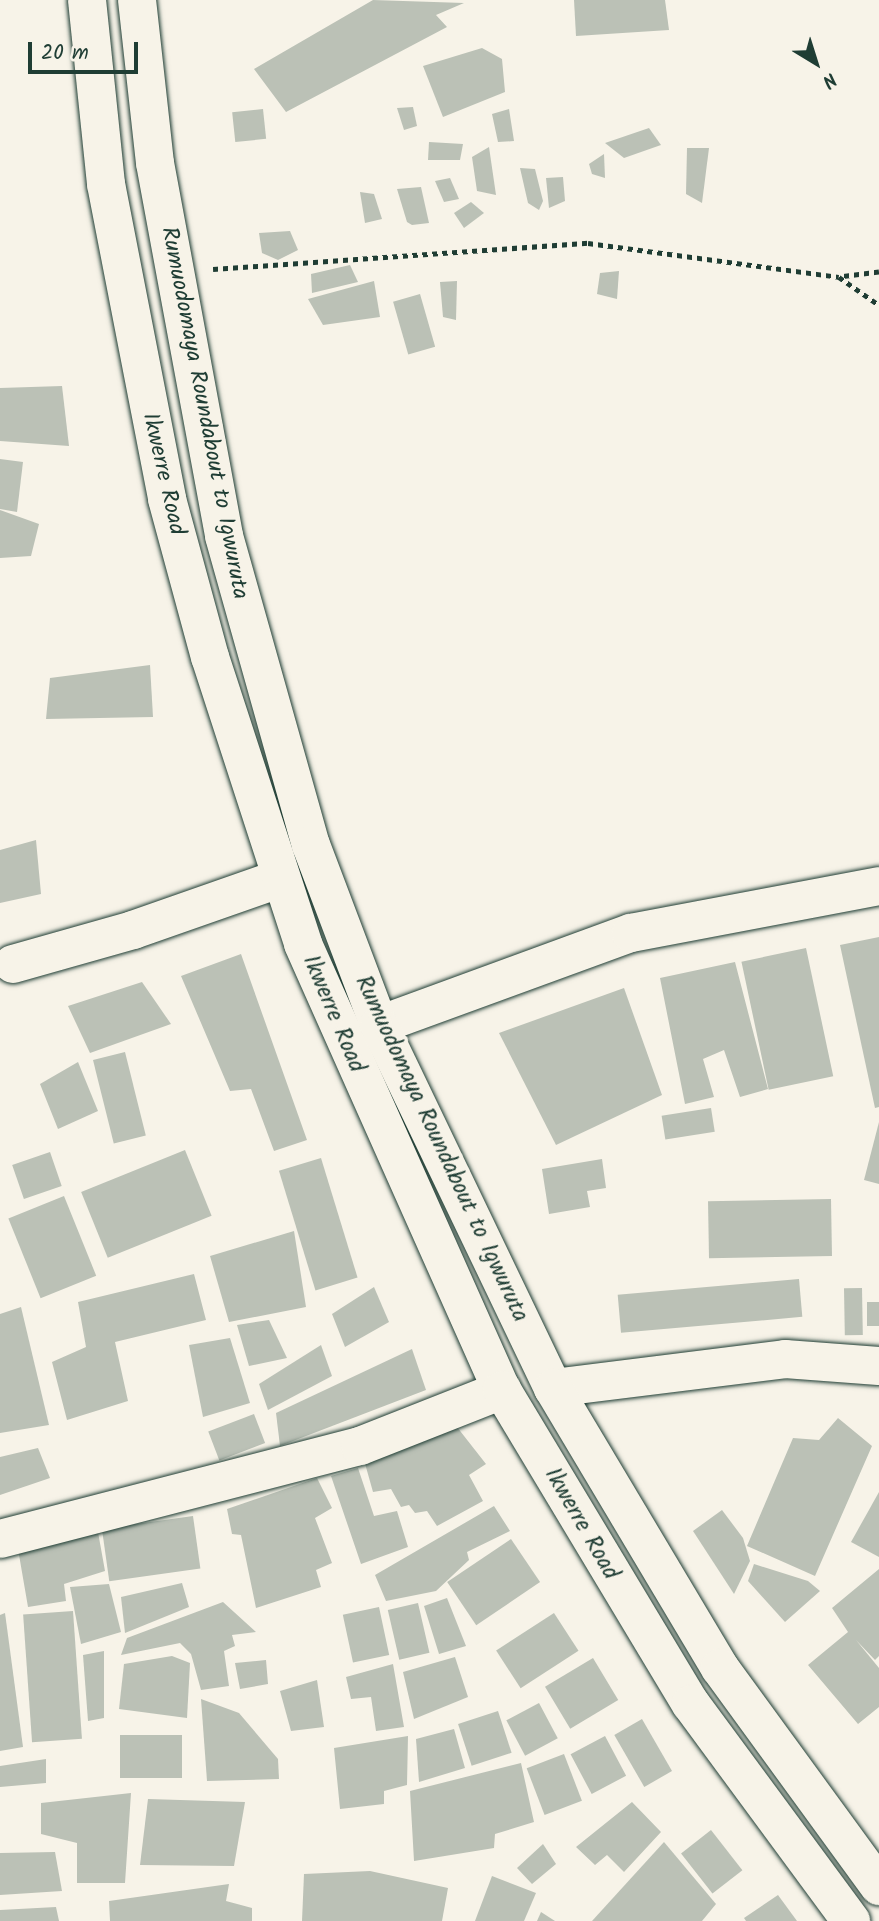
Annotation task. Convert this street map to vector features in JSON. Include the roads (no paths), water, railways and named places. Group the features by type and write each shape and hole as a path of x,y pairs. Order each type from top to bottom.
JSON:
{"main road":[{"name":"Ikwerre Road","path":"87,0 106,184 167,499 210,657 279,879 371,1105 502,1390 691,1704 851,1921"},
{"name":"Rumuodomaya Roundabout to Igwuruta","path":"137,0 155,163 224,537 311,845 379,1025 553,1388 720,1668 879,1886"},
{"path":"13,964 132,930 279,879"},
{"path":"379,1025 631,933 879,886"},
{"path":"553,1388 785,1359 879,1366"},
{"path":"0,1539 360,1446 502,1390"}]}
